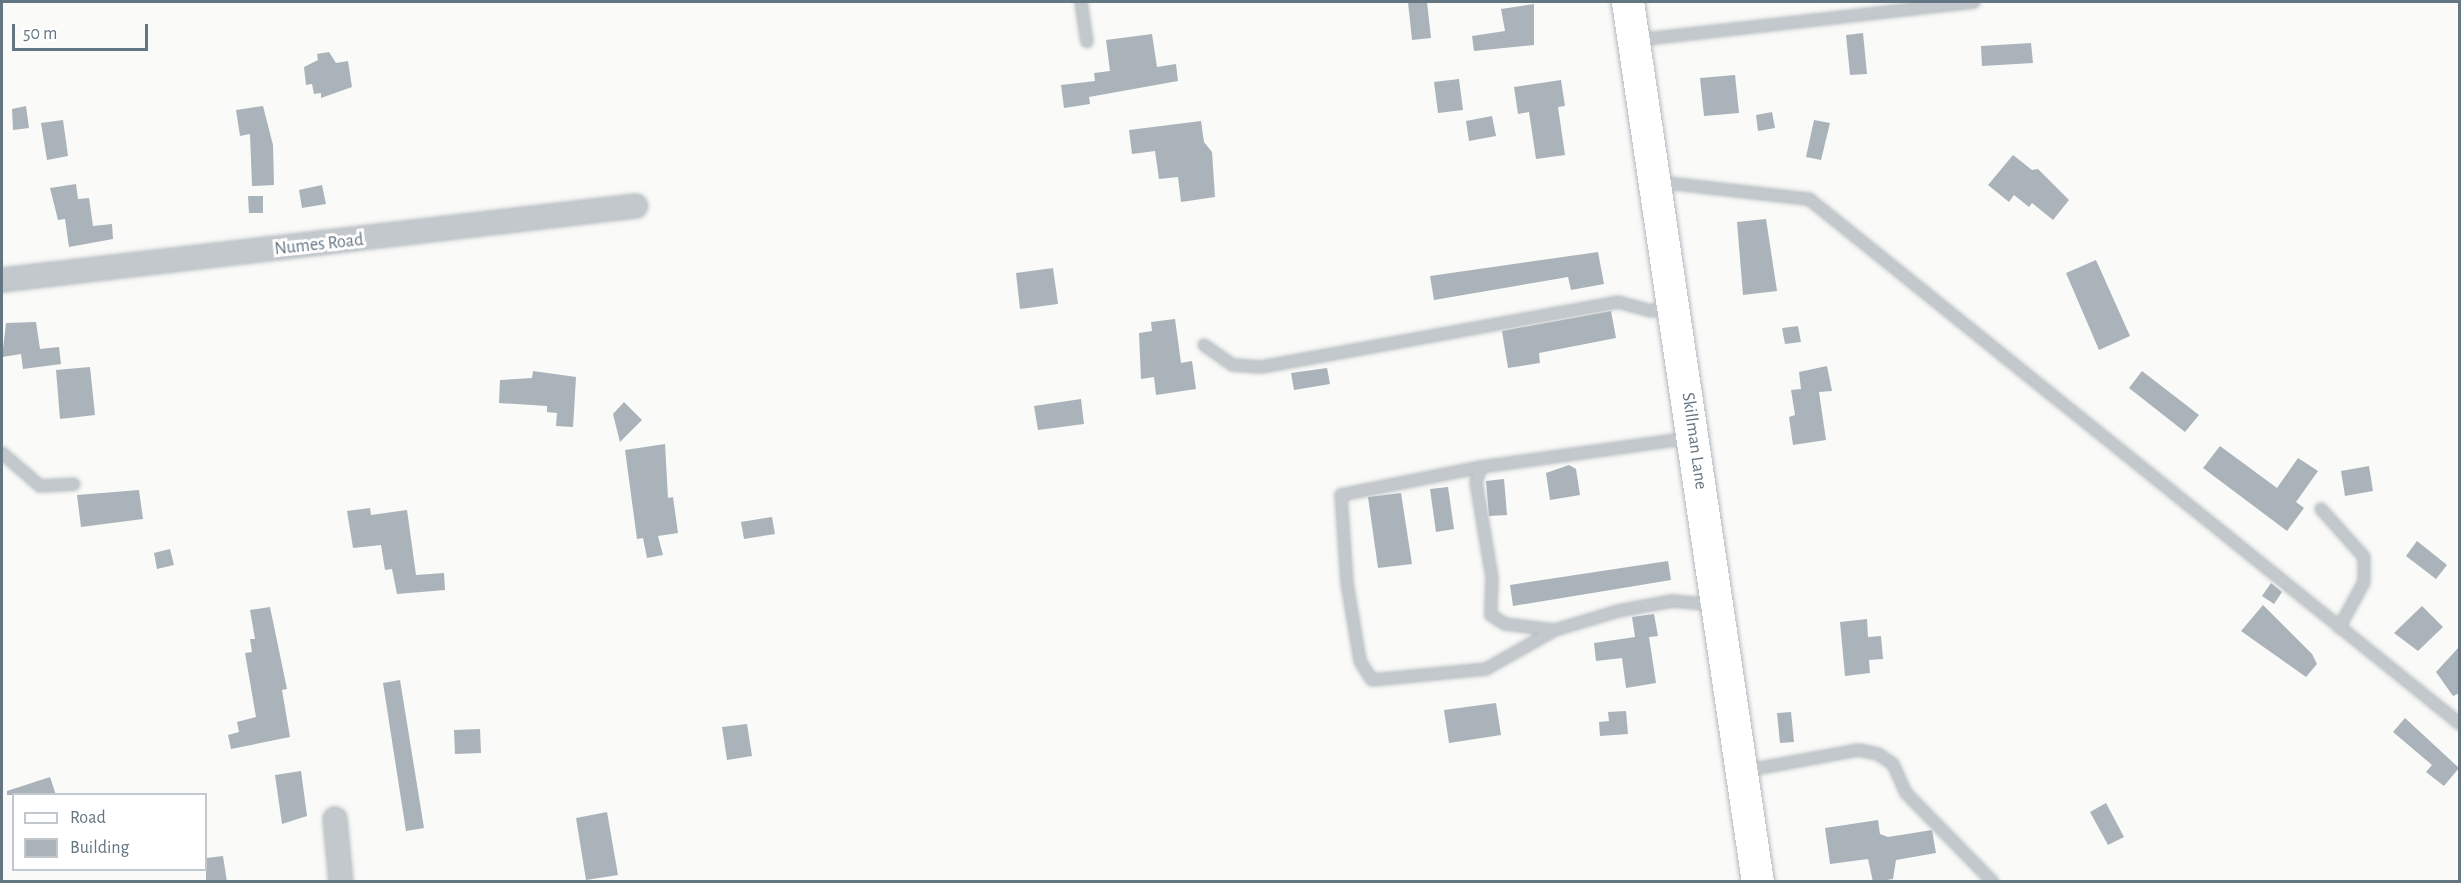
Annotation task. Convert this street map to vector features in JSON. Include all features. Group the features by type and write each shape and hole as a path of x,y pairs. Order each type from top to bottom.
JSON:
{"street":[{"name":"Skillman Lane","path":"1628,2 1675,306 1758,882"},
{"name":"Numes Road","path":"2,280 636,206"},
{"path":"335,819 341,882"}],"lane":[{"path":"1081,2 1087,42"},
{"path":"1633,40 1974,2"},
{"path":"1655,182 1809,199 2118,451 2287,580 2339,628 2460,724"},
{"path":"1204,345 1233,364 1261,367 1618,302 1651,311 1675,306"},
{"path":"1694,438 1481,467 1341,495 1341,536 1360,660 1372,680 1486,669 1555,630 1672,601 1719,605"},
{"path":"2,453 40,486 74,484"},
{"path":"1481,467 1476,482 1492,578 1491,615 1505,624 1555,630"},
{"path":"2321,509 2364,556 2364,582 2339,628"},
{"path":"1743,771 1859,750 1878,754 1893,764 1906,794 1993,882"}],"building":[{"path":"1408,2 1427,2 1431,38 1412,40"},
{"path":"1534,4 1534,45 1474,51 1472,36 1505,31 1501,9"},
{"path":"1863,33 1867,74 1850,75 1846,35"},
{"path":"1152,34 1157,67 1176,64 1178,81 1089,97 1090,104 1064,108 1061,85 1095,81 1094,73 1110,71 1106,40"},
{"path":"2031,43 2033,63 1982,66 1981,46"},
{"path":"329,52 336,63 348,61 352,87 321,98 321,93 314,94 312,84 306,85 304,67 318,60 317,54"},
{"path":"1735,75 1739,113 1704,116 1700,78"},
{"path":"1459,79 1463,110 1438,113 1434,82"},
{"path":"1561,80 1565,106 1558,107 1565,155 1536,159 1529,112 1518,114 1514,87"},
{"path":"26,106 29,128 13,130 12,109"},
{"path":"263,106 273,145 274,185 252,186 250,134 240,136 236,110"},
{"path":"1772,112 1775,128 1758,131 1756,115"},
{"path":"1492,116 1496,136 1469,141 1466,121"},
{"path":"63,120 68,156 47,160 41,123"},
{"path":"1814,120 1830,123 1821,160 1806,157"},
{"path":"1201,121 1204,142 1212,152 1215,197 1181,202 1178,177 1159,179 1155,151 1132,154 1129,130"},
{"path":"2013,155 2032,170 2038,169 2069,200 2053,220 2032,203 2029,207 2014,195 2009,202 1988,185"},
{"path":"76,184 78,199 89,198 93,226 112,224 113,239 69,247 65,219 58,220 50,188"},
{"path":"322,185 326,204 302,208 299,190"},
{"path":"248,196 263,196 263,213 249,213"},
{"path":"1766,219 1777,291 1743,295 1737,222"},
{"path":"1598,252 1604,284 1571,290 1568,277 1434,300 1430,276"},
{"path":"2096,260 2130,336 2099,350 2066,273"},
{"path":"1053,268 1058,304 1020,309 1016,273"},
{"path":"1611,311 1616,338 1539,353 1540,363 1508,368 1502,331"},
{"path":"1175,319 1181,363 1192,361 1196,389 1156,395 1154,377 1141,379 1139,333 1152,331 1151,322"},
{"path":"36,322 40,349 59,347 61,364 23,369 21,354 2,357 6,323"},
{"path":"1798,326 1801,342 1785,344 1782,328"},
{"path":"1827,366 1832,391 1819,392 1826,440 1793,445 1789,417 1795,415 1791,390 1801,389 1799,372"},
{"path":"90,367 95,415 60,419 56,370"},
{"path":"1327,368 1330,384 1294,390 1291,373"},
{"path":"533,371 576,377 573,427 556,426 557,413 547,412 547,406 499,403 500,380 532,378"},
{"path":"2142,371 2199,415 2185,432 2129,388"},
{"path":"1081,399 1084,424 1038,430 1034,406"},
{"path":"624,402 642,420 620,442 613,414"},
{"path":"665,444 668,498 673,497 678,533 658,536 663,555 647,558 643,538 637,539 625,450"},
{"path":"2220,446 2277,488 2298,458 2318,471 2296,502 2304,508 2287,531 2203,468"},
{"path":"1569,465 1576,469 1580,495 1550,500 1546,473"},
{"path":"2369,466 2373,491 2345,496 2341,471"},
{"path":"1504,479 1507,515 1489,516 1486,481"},
{"path":"1448,487 1454,529 1436,532 1430,489"},
{"path":"139,490 143,519 81,527 77,495"},
{"path":"1401,493 1412,564 1378,568 1368,497"},
{"path":"370,508 371,515 407,510 416,575 444,573 445,590 397,594 392,569 385,570 381,545 353,548 347,511"},
{"path":"772,517 775,534 744,539 741,522"},
{"path":"2417,541 2447,565 2436,579 2406,556"},
{"path":"170,549 174,565 157,569 154,553"},
{"path":"1668,561 1671,580 1513,606 1510,585"},
{"path":"2271,583 2282,592 2274,604 2262,596"},
{"path":"2263,605 2312,654 2317,664 2306,677 2241,631"},
{"path":"2422,606 2443,627 2418,651 2394,633"},
{"path":"270,607 287,689 282,690 290,737 231,749 228,735 239,732 237,722 256,717 245,653 252,652 250,639 255,639 250,610"},
{"path":"1654,614 1658,636 1649,637 1656,683 1626,688 1622,658 1596,661 1594,643 1635,637 1632,617"},
{"path":"1867,619 1868,637 1881,636 1883,659 1869,660 1870,673 1845,676 1840,622"},
{"path":"2460,646 2460,693 2453,696 2436,672"},
{"path":"400,680 424,828 406,831 383,683"},
{"path":"1496,703 1501,735 1449,743 1444,710"},
{"path":"1626,711 1628,734 1600,736 1599,722 1609,721 1608,712"},
{"path":"1791,712 1794,742 1780,743 1777,713"},
{"path":"2405,718 2459,768 2444,786 2426,772 2432,765 2393,732"},
{"path":"747,724 752,756 727,760 722,727"},
{"path":"480,729 481,753 455,754 454,730"},
{"path":"301,771 307,816 282,824 275,775"},
{"path":"50,777 55,793 7,795 7,791"},
{"path":"2106,803 2124,837 2108,845 2090,812"},
{"path":"607,812 618,875 586,880 576,818"},
{"path":"1878,820 1880,834 1888,837 1932,830 1936,853 1896,860 1893,879 1873,882 1868,859 1830,864 1825,828"},
{"path":"223,856 227,882 206,882 207,858"}]}
